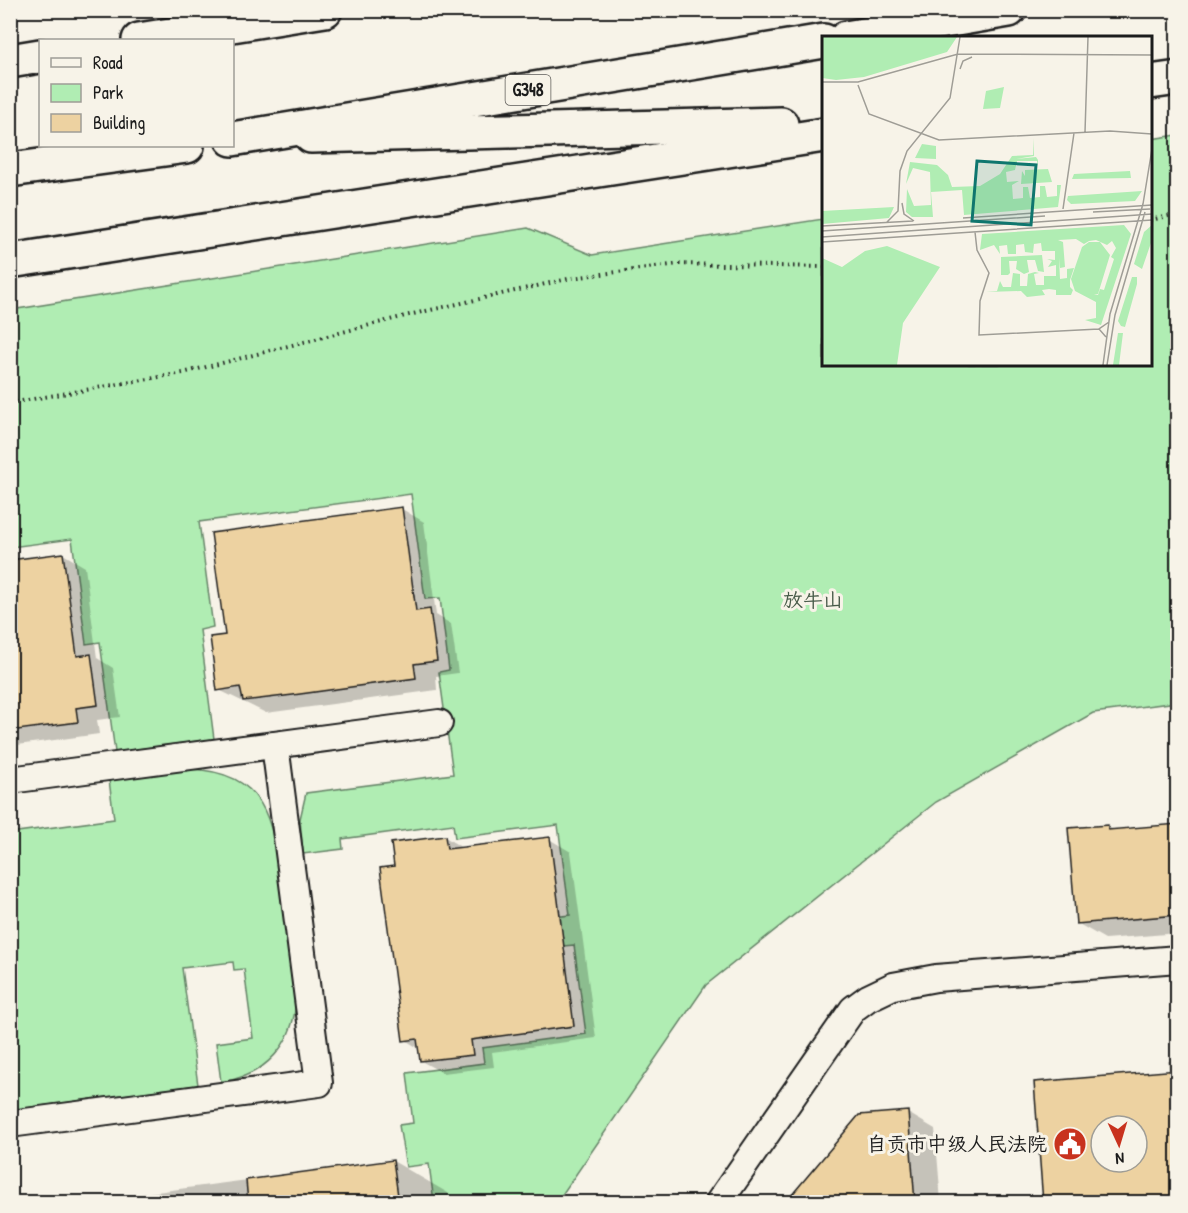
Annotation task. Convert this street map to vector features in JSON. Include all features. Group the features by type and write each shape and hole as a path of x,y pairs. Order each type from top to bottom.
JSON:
{"main road":[{"path":"145,39 325,10"},
{"path":"858,36 1009,10"},
{"name":"G348","path":"236,139 822,41"},
{"path":"10,61 39,56"},
{"path":"1152,82 1178,78"},
{"path":"236,139 822,123"},
{"path":"10,261 822,135"},
{"path":"10,170 180,147"}],"lane":[{"path":"10,780 439,723"},
{"path":"10,1124 319,1083 275,745"},
{"path":"720,1203 853,1009 868,998 893,986 936,978 1178,959"}],"path":[{"path":"1152,220 1178,214"},
{"path":"10,403 183,373 413,314 572,278 678,264 822,267"}],"green space":[{"name":"放牛山","path":"1177,135 1177,702 1093,713 936,802 706,985 557,1202 434,1202 429,1164 406,1167 399,1125 413,1123 407,1073 484,1063 482,1048 586,1034 574,945 541,948 537,919 570,915 558,825 455,838 453,824 342,839 343,849 303,854 300,819 306,793 453,774 439,672 449,670 440,598 425,599 411,494 199,522 213,627 200,630 214,739 115,752 100,642 86,644 72,539 11,547 11,310 528,228 592,255 822,219 822,366 1152,366 1152,139"},
{"path":"189,769 216,772 237,780 252,792 263,807 270,826 279,869 296,999 290,1030 275,1055 264,1065 237,1079 221,1082 216,1043 253,1038 244,969 234,970 233,962 182,968 198,1085 11,1110 10,833 114,819 109,780"}],"building":[{"path":"402,507 416,611 430,609 437,661 414,664 416,678 293,695 243,701 240,687 217,691 210,637 225,635 211,533"},
{"path":"63,553 77,656 91,654 98,705 76,708 78,722 10,731 10,560"},
{"path":"1178,824 1178,915 1076,924 1068,828 1108,825 1108,830"},
{"path":"445,836 447,849 550,837 574,1026 471,1040 473,1055 420,1061 417,1039 403,1041 380,868 394,866 391,843"},
{"name":"自贡市中级人民法院","path":"1178,1070 1178,1203 1043,1203 1034,1082"},
{"path":"908,1111 915,1203 785,1203 859,1115"},
{"path":"393,1160 399,1203 248,1203 246,1180"}],"place":[{"name":"自贡市中级人民法院","path":"1070,1144"}]}
